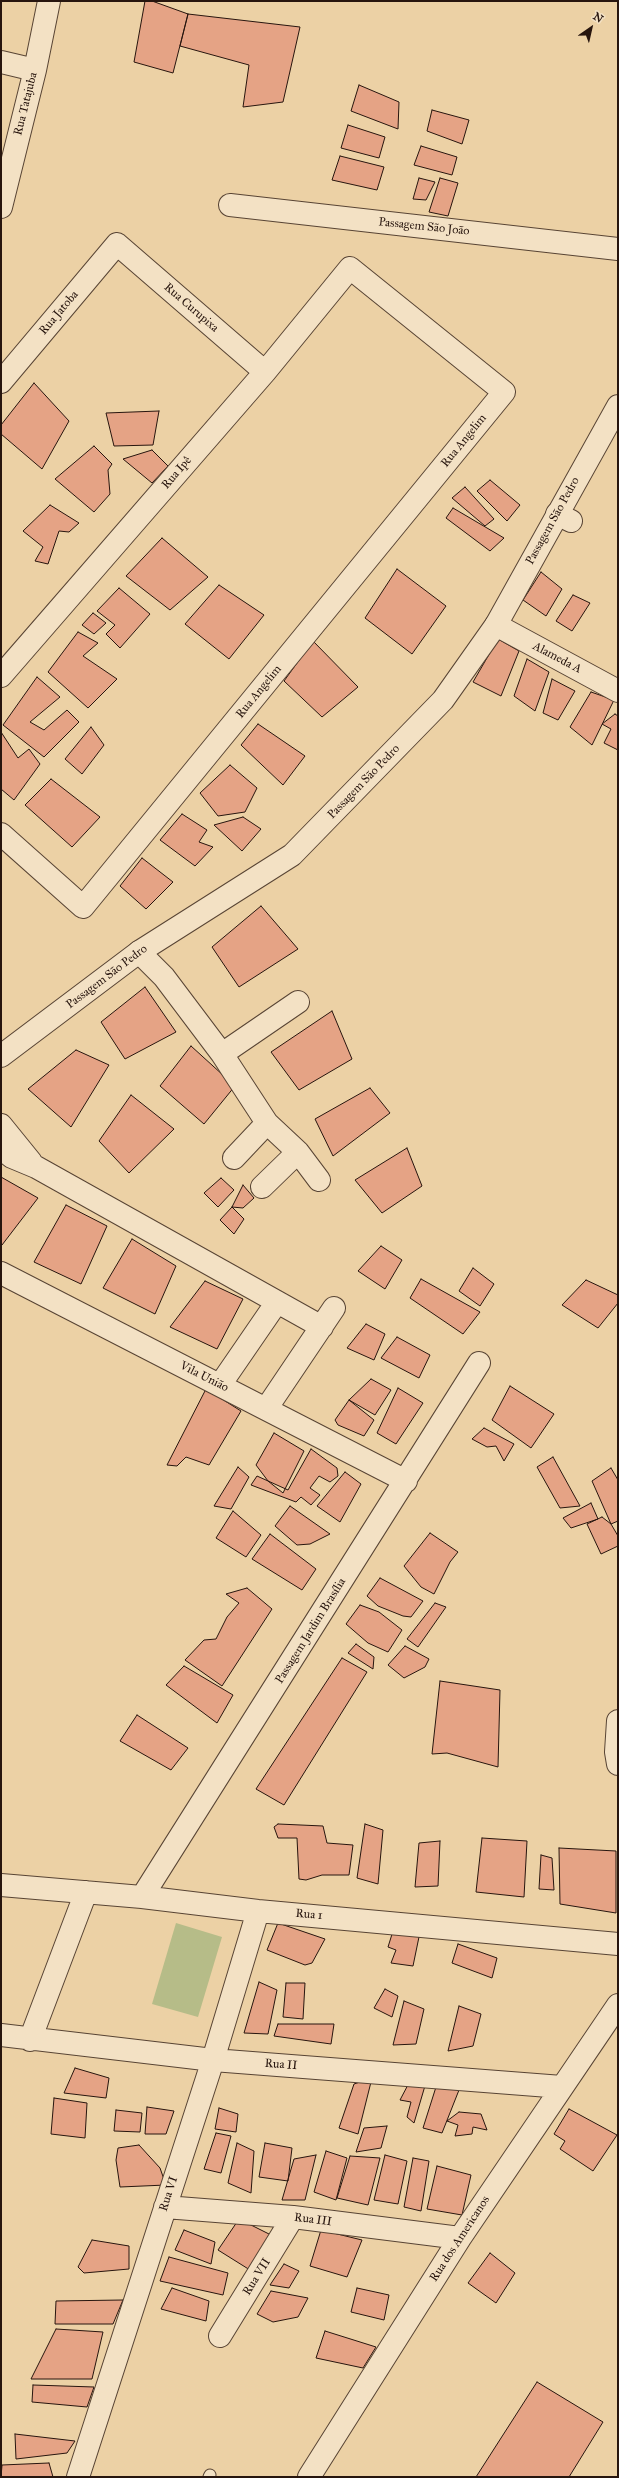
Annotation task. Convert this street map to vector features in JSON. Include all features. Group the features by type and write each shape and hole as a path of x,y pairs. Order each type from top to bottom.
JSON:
{"street":[{"name":"Rua Tatajuba","path":"1,207 35,70 49,1"},
{"path":"1,62 35,70"},
{"name":"Passagem São João","path":"230,205 618,249"},
{"name":"Rua Curupixa","path":"117,244 265,372"},
{"name":"Rua Jatoba","path":"1,382 117,244"},
{"name":"Rua Ipê","path":"1,676 265,372 350,268 504,392"},
{"name":"Rua Angelim","path":"1,834 83,907 504,392"},
{"name":"Passagem São Pedro","path":"1,1056 139,952 292,855 443,700 496,625 564,518 618,406"},
{"name":"Alameda A","path":"496,625 618,691"},
{"path":"139,952 164,977 222,1054 267,1123 298,1152 319,1180"},
{"path":"222,1054 298,1002"},
{"path":"234,1158 267,1123"},
{"path":"1,1124 36,1167"},
{"path":"1,1149 12,1157 36,1167 322,1327"},
{"path":"262,1188 298,1152"},
{"name":"Vila União","path":"1,1273 406,1481"},
{"path":"220,1385 277,1302"},
{"path":"266,1409 334,1308"},
{"name":"Passagem Jardim Brasília","path":"142,1897 479,1364"},
{"path":"618,1721 616,1752 618,1764"},
{"name":"Rua 1","path":"1,1886 142,1897 258,1911 618,1944"},
{"path":"30,2040 86,1892"},
{"name":"Rua VI","path":"78,2477 213,2060 258,1911"},
{"name":"Rua dos Americanos","path":"309,2477 460,2238 618,2006"},
{"name":"Rua II","path":"1,2035 30,2040 213,2060 562,2087"},
{"name":"Rua III","path":"165,2207 293,2218 460,2238"},
{"name":"Rua VII","path":"220,2336 293,2218"}],"green space":[{"path":"176,1923 222,1937 198,2017 152,2004"}],"building":[{"path":"145,1 152,1 188,14 173,73 134,62"},
{"path":"188,14 300,27 283,102 243,107 249,65 180,46"},
{"path":"359,85 399,102 398,129 351,111"},
{"path":"432,110 469,120 462,144 427,131"},
{"path":"348,125 385,137 379,158 341,148"},
{"path":"421,146 457,157 452,175 414,165"},
{"path":"340,156 384,167 377,190 332,180"},
{"path":"419,178 435,182 426,200 413,199"},
{"path":"440,178 458,183 448,216 429,212"},
{"path":"34,383 69,421 42,469 1,434 1,425"},
{"path":"159,411 153,445 114,446 106,413"},
{"path":"94,446 112,464 108,470 110,494 94,512 55,479"},
{"path":"152,450 168,466 152,483 123,459"},
{"path":"490,480 520,505 507,521 477,491"},
{"path":"465,487 494,519 485,526 452,498"},
{"path":"50,505 79,523 69,532 59,531 48,564 35,561 43,547 23,531"},
{"path":"453,508 504,538 490,551 446,518"},
{"path":"162,538 208,577 170,610 126,576"},
{"path":"397,569 446,606 412,654 365,618"},
{"path":"541,572 562,589 546,616 523,600"},
{"path":"219,585 264,615 229,659 185,624"},
{"path":"119,588 150,614 120,648 106,634 115,625 97,611"},
{"path":"573,595 590,603 572,631 556,621"},
{"path":"93,613 106,623 94,634 82,625"},
{"path":"78,632 98,643 83,656 117,679 88,708 48,672"},
{"path":"498,639 519,651 501,696 473,682"},
{"path":"313,641 358,687 322,717 284,681"},
{"path":"527,659 549,672 535,711 514,696"},
{"path":"37,677 60,697 30,722 44,730 67,710 79,722 44,757 3,725"},
{"path":"552,679 575,691 558,720 543,713"},
{"path":"591,692 614,700 592,745 570,727"},
{"path":"615,714 618,716 618,750 604,743 611,729 602,724"},
{"path":"258,724 305,756 283,785 241,745"},
{"path":"91,727 104,745 82,774 65,759"},
{"path":"1,732 18,758 29,749 40,764 14,800 1,789"},
{"path":"230,765 257,788 245,812 218,816 200,793"},
{"path":"51,779 100,817 72,847 25,805"},
{"path":"182,814 207,830 199,842 213,847 195,866 160,840"},
{"path":"243,817 261,829 242,851 214,825"},
{"path":"142,858 173,882 146,909 120,886"},
{"path":"261,906 298,949 239,987 212,947"},
{"path":"145,987 176,1032 125,1059 101,1022"},
{"path":"332,1011 352,1059 299,1090 271,1052"},
{"path":"191,1046 235,1086 204,1124 160,1086"},
{"path":"76,1050 109,1065 71,1127 28,1089"},
{"path":"370,1088 390,1113 333,1156 315,1119"},
{"path":"131,1095 174,1129 129,1173 99,1141"},
{"path":"407,1148 422,1186 382,1213 355,1180"},
{"path":"1,1177 38,1198 2,1245 1,1244"},
{"path":"221,1178 234,1190 218,1207 204,1193"},
{"path":"243,1185 254,1198 243,1208 232,1207"},
{"path":"66,1205 107,1226 81,1284 34,1262"},
{"path":"232,1207 244,1219 234,1234 220,1220"},
{"path":"132,1239 176,1266 155,1314 103,1288"},
{"path":"381,1246 402,1260 385,1289 358,1271"},
{"path":"473,1268 494,1284 480,1306 459,1291"},
{"path":"421,1279 480,1312 463,1334 410,1298"},
{"path":"586,1280 618,1295 618,1303 598,1328 562,1305"},
{"path":"205,1281 243,1299 217,1349 170,1327"},
{"path":"366,1324 385,1334 374,1360 347,1348"},
{"path":"397,1337 430,1355 419,1378 381,1358"},
{"path":"371,1379 391,1390 375,1415 349,1400"},
{"path":"510,1386 554,1414 531,1448 492,1420"},
{"path":"398,1388 423,1403 396,1444 377,1433"},
{"path":"206,1389 241,1411 209,1465 186,1457 177,1466 167,1465"},
{"path":"349,1400 374,1420 364,1436 338,1425 335,1420"},
{"path":"484,1428 514,1444 504,1461 496,1446 487,1447 472,1439"},
{"path":"274,1433 304,1451 283,1493 268,1481 256,1465"},
{"path":"311,1449 337,1468 338,1476 330,1482 319,1476 310,1488 320,1495 311,1505 301,1497 296,1502 251,1485 257,1476 288,1490"},
{"path":"553,1457 580,1506 560,1508 537,1467"},
{"path":"238,1467 249,1477 231,1509 214,1506"},
{"path":"611,1468 618,1480 618,1521 611,1524 592,1481"},
{"path":"345,1472 361,1484 340,1522 317,1506"},
{"path":"591,1503 598,1519 571,1528 563,1518"},
{"path":"290,1506 330,1534 310,1544 297,1545 275,1526"},
{"path":"233,1511 261,1535 246,1557 216,1538"},
{"path":"602,1517 611,1524 618,1536 618,1546 601,1554 587,1524"},
{"path":"430,1533 458,1552 450,1562 434,1594 421,1587 404,1566"},
{"path":"270,1534 316,1569 302,1590 252,1559"},
{"path":"380,1578 423,1601 411,1617 403,1616 378,1606 367,1596"},
{"path":"247,1588 272,1609 222,1686 185,1660 204,1640 216,1639 227,1617 239,1603 226,1594"},
{"path":"435,1603 446,1607 418,1647 407,1639"},
{"path":"360,1605 379,1612 402,1630 388,1652 368,1643 346,1624"},
{"path":"356,1644 374,1657 373,1669 348,1653"},
{"path":"405,1646 429,1659 425,1667 404,1678 388,1665"},
{"path":"342,1658 367,1672 284,1805 256,1789"},
{"path":"184,1666 233,1695 217,1723 166,1685"},
{"path":"440,1681 500,1690 498,1767 447,1753 432,1754"},
{"path":"137,1715 188,1748 171,1770 120,1741"},
{"path":"278,1824 323,1826 327,1843 353,1845 349,1875 322,1875 306,1880 299,1879 297,1838 278,1838 274,1827"},
{"path":"365,1824 383,1830 378,1884 357,1878"},
{"path":"482,1838 527,1841 524,1897 476,1892"},
{"path":"440,1841 438,1886 415,1887 419,1843"},
{"path":"559,1848 616,1851 616,1913 560,1904"},
{"path":"541,1855 552,1858 554,1890 539,1889"},
{"path":"278,1923 325,1939 312,1963 305,1965 267,1950"},
{"path":"393,1931 420,1932 413,1966 391,1963 396,1950 388,1947"},
{"path":"458,1944 497,1958 492,1978 452,1963"},
{"path":"259,1982 277,1990 268,2034 244,2033"},
{"path":"286,1983 305,1983 303,2019 283,2017"},
{"path":"385,1989 398,1996 392,2017 374,2008"},
{"path":"404,2001 424,2009 416,2044 393,2045"},
{"path":"459,2006 481,2014 473,2046 448,2051"},
{"path":"278,2024 334,2024 331,2044 274,2036"},
{"path":"75,2068 109,2078 106,2098 64,2093"},
{"path":"372,2078 358,2134 339,2128 354,2084"},
{"path":"427,2079 414,2123 407,2117 411,2102 400,2100 410,2081"},
{"path":"436,2087 459,2090 442,2133 423,2128"},
{"path":"54,2098 87,2103 85,2138 51,2134"},
{"path":"147,2107 174,2111 166,2134 145,2134"},
{"path":"219,2108 238,2114 236,2132 215,2129"},
{"path":"569,2109 617,2135 593,2171 560,2149 565,2141 554,2134"},
{"path":"116,2110 142,2113 140,2132 114,2131"},
{"path":"459,2112 481,2114 487,2130 473,2127 472,2134 455,2136 458,2125 447,2121"},
{"path":"387,2126 381,2148 356,2152 364,2128"},
{"path":"216,2133 231,2136 221,2173 204,2169"},
{"path":"237,2143 254,2151 251,2193 228,2183"},
{"path":"265,2143 292,2148 288,2181 259,2177"},
{"path":"139,2145 160,2168 166,2185 120,2187 116,2160 118,2148"},
{"path":"326,2151 347,2158 336,2200 314,2192"},
{"path":"316,2155 305,2200 282,2200 294,2159"},
{"path":"385,2155 407,2161 398,2204 374,2200"},
{"path":"350,2156 380,2158 368,2205 337,2198"},
{"path":"413,2158 429,2161 421,2211 404,2207"},
{"path":"437,2166 471,2175 462,2215 427,2209"},
{"path":"239,2219 273,2236 250,2270 218,2250"},
{"path":"184,2230 215,2242 211,2264 175,2250"},
{"path":"321,2230 362,2240 347,2277 310,2266"},
{"path":"92,2240 129,2246 129,2269 84,2273 78,2267"},
{"path":"490,2253 515,2273 496,2303 468,2283"},
{"path":"169,2257 228,2273 223,2295 160,2281"},
{"path":"284,2264 299,2271 289,2288 270,2285"},
{"path":"172,2288 209,2301 206,2321 161,2309"},
{"path":"357,2288 389,2295 384,2320 351,2312"},
{"path":"271,2291 308,2298 298,2317 273,2322 257,2314"},
{"path":"123,2300 113,2324 55,2324 56,2301"},
{"path":"56,2329 103,2332 92,2379 31,2379"},
{"path":"325,2331 376,2347 363,2368 316,2358"},
{"path":"537,2382 603,2422 569,2477 476,2477"},
{"path":"33,2385 94,2387 87,2407 32,2402"},
{"path":"15,2434 75,2441 67,2453 16,2459"},
{"path":"49,2463 53,2477 1,2477 2,2465"}]}
